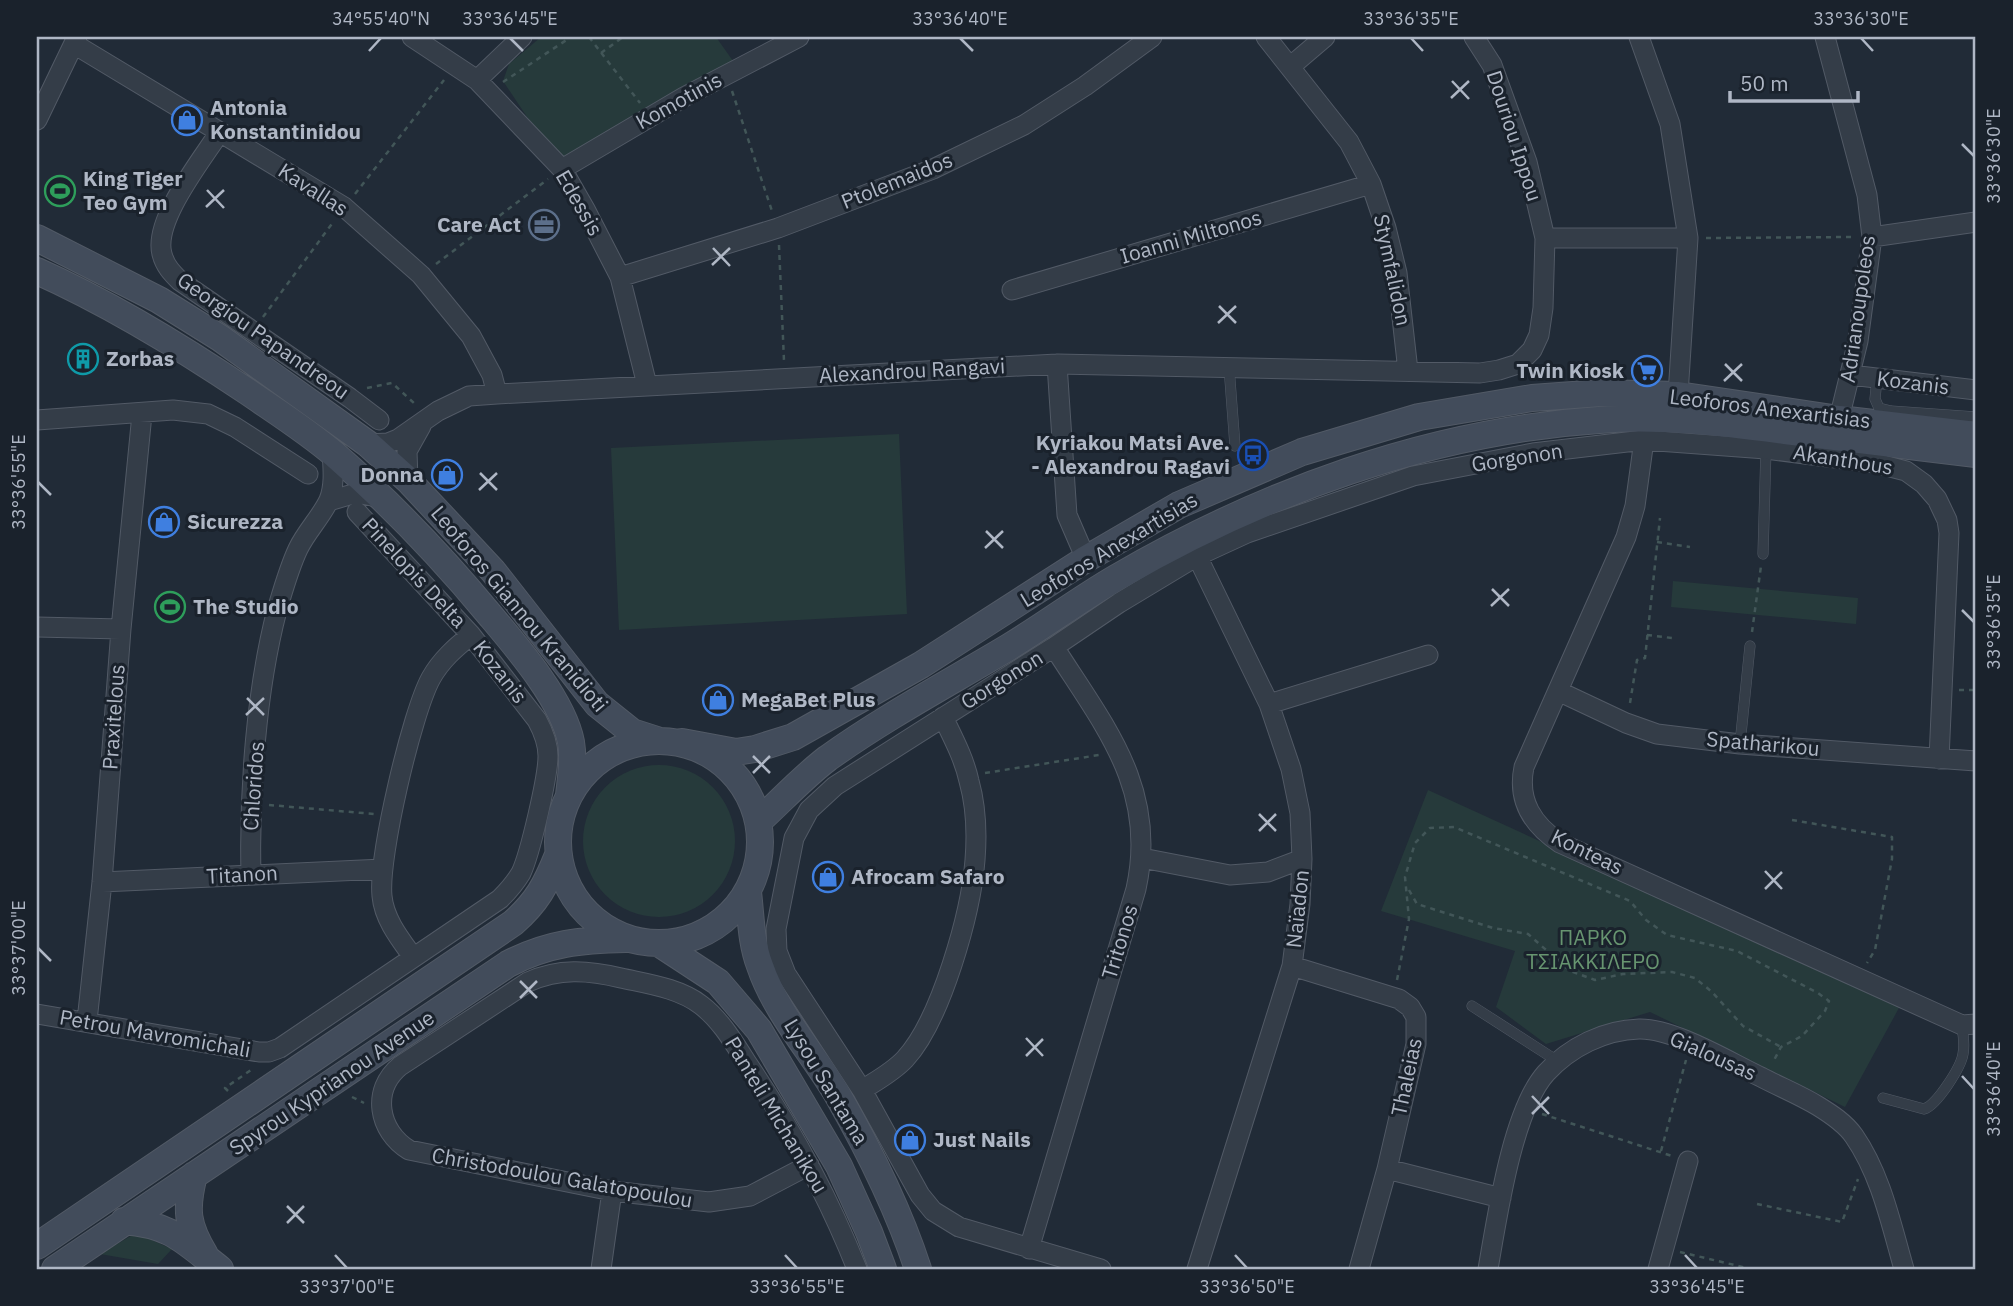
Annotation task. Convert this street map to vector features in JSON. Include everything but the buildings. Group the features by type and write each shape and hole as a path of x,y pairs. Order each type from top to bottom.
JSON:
{"main road":[{"name":"Leoforos Giannou Kranidioti","path":"37,239 159,300 374,432 408,480 493,571 597,705 632,732 669,741"},
{"name":"Leoforos Giannou Kranidioti","path":"37,271 157,333 195,357 332,452 382,498 474,596 546,690 565,723 570,740 572,773 569,795"},
{"name":"Leoforos Anexartisias","path":"669,741 736,751 755,749 793,737 921,665 1086,559 1190,499 1302,452 1419,417 1532,398 1601,393 1678,395 1839,419 1976,435"},
{"name":"Leoforos Anexartisias","path":"759,821 811,772 845,747 1115,579 1259,505 1373,464 1516,427 1601,419 1700,421 1976,454"},
{"path":"669,741 707,752 730,769 749,793 759,821 761,845 757,870 748,892 732,914 711,930 686,941 660,944 626,939 600,926 580,907 565,883 558,855 559,824 569,795 585,773 606,756 630,744 669,741"},
{"name":"Spyrou Kyprianou Avenue","path":"37,1246 513,923 534,903 545,886 558,855"},
{"name":"Lysou Santama","path":"748,892 760,967 779,1005 830,1083 873,1161 918,1269"},
{"name":"Spyrou Kyprianou Avenue","path":"55,1269 508,964 562,943 626,939"},
{"name":"Lysou Santama","path":"660,944 718,982 759,1030 839,1166 883,1269"},
{"path":"194,1175 187,1201 189,1219 194,1236 214,1265"},
{"path":"124,1221 160,1227 186,1241 214,1265"}],"street":[{"name":"Edessis","path":"412,37 483,86 562,169 620,277 647,385"},
{"path":"483,86 522,37"},
{"name":"Komotinis","path":"562,169 650,117 799,37"},
{"name":"Ptolemaidos","path":"620,277 778,228 933,169 1024,125 1085,86 1152,37"},
{"name":"Stymfalidon","path":"1266,37 1349,142 1371,184 1397,273 1408,370"},
{"path":"1291,66 1325,37"},
{"name":"Douriou Ippou","path":"1408,370 1480,373 1499,370 1518,363 1532,350 1539,335 1543,308 1545,239 1527,162 1492,65 1474,37"},
{"path":"1639,37 1670,124 1688,238 1678,395"},
{"name":"Adrianoupoleos","path":"1825,37 1867,195 1871,237 1858,341 1839,419"},
{"path":"37,120 76,41"},
{"name":"Kavallas","path":"76,41 219,133 344,207 421,275 471,336 492,375 497,394"},
{"name":"Georgiou Papandreou","path":"219,133 166,216 161,236 161,252 167,267 180,281 210,303 343,393 374,432"},
{"name":"Ioanni Miltonos","path":"1012,290 1371,184"},
{"path":"1871,237 1976,222"},
{"path":"1545,239 1688,238"},
{"path":"1057,364 1067,516 1086,559"},
{"name":"Alexandrou Rangavi","path":"374,432 388,443 451,403 469,396 647,385 1057,364 1408,370"},
{"name":"Kozanis","path":"1851,375 1976,390"},
{"path":"37,420 173,410 208,414 235,427 308,474"},
{"name":"Praxitelous","path":"87,1021 102,882 121,629 142,414"},
{"path":"408,480 407,451 427,420"},
{"name":"Akanthous","path":"1644,440 1766,449 1875,463 1897,468 1924,484 1947,520 1950,544 1939,759"},
{"name":"Gorgonon","path":"1029,1249 959,1227 941,1218 920,1195 862,1090 792,982 777,951 776,929 793,838 802,818 825,793 1119,603 1197,556 1247,533 1413,476 1533,453 1644,440"},
{"name":"Konteas","path":"1644,440 1631,522 1524,767 1521,780 1526,806 1539,827 1560,843 1969,1024"},
{"name":"Chloridos","path":"251,875 251,804 264,677 277,610 298,550 328,501 334,472 332,452"},
{"path":"328,501 356,493 382,498"},
{"name":"Pinelopis Delta","path":"357,512 471,635"},
{"name":"Naïadon","path":"1197,556 1269,704 1291,769 1300,813 1303,859 1292,966 1197,1269"},
{"path":"37,627 121,629"},
{"name":"Kozanis","path":"471,635 537,720 547,745 547,769 525,863 515,882 500,899 412,957 392,926 383,905 383,869 409,746 425,690 445,658 471,635"},
{"name":"Tritonos","path":"1029,1249 1136,889 1142,858 1140,824 1130,776 1119,751 1054,647"},
{"path":"1269,704 1428,655"},
{"name":"Spatharikou","path":"1558,691 1626,723 1657,734 1740,744 1976,761"},
{"path":"862,1090 893,1070 913,1049 934,1011 968,905 975,858 974,807 961,755 943,717"},
{"path":"1142,858 1230,876 1268,872 1303,859"},
{"name":"Titanon","path":"102,882 383,869"},
{"name":"Petrou Mavromichali","path":"37,1014 269,1052 280,1048 412,957"},
{"name":"Thaleias","path":"1292,966 1394,998 1410,1007 1416,1017 1416,1044 1387,1169 1359,1269"},
{"name":"Panteli Michanikou","path":"381,1106 384,1084 400,1066 528,982 560,971 602,973 678,992 709,1012 730,1037 764,1088 831,1207 857,1269"},
{"name":"Gialousas","path":"1488,1269 1501,1198 1529,1098 1546,1074 1573,1050 1620,1031 1642,1029 1681,1038 1817,1105 1839,1120 1853,1134 1866,1156 1885,1200 1904,1269"},
{"name":"Christodoulou Galatopoulou","path":"381,1106 388,1131 400,1145 409,1150 612,1191 709,1202 738,1200 762,1192 809,1165"},
{"path":"1658,1269 1688,1161"},
{"path":"1387,1169 1501,1198"},
{"path":"601,1269 612,1191"},
{"path":"1029,1249 1101,1269"}],"lane":[{"path":"1229,367 1236,446"},
{"path":"1877,378 1875,400 1879,408 1976,417"},
{"path":"1763,554 1766,449"},
{"path":"1740,744 1750,646"},
{"path":"1472,1006 1559,1062"},
{"path":"1883,1098 1924,1109 1930,1107 1939,1099 1963,1056 1969,1024"}],"path":[{"path":"483,86 571,37"},
{"path":"589,37 650,117"},
{"path":"601,53 623,37"},
{"path":"726,75 778,228 785,378"},
{"path":"421,275 562,169"},
{"path":"1688,238 1871,237"},
{"path":"343,393 392,383 427,420"},
{"path":"1626,723 1637,660 1644,658 1660,518"},
{"path":"1657,542 1690,547"},
{"path":"1750,646 1763,554"},
{"path":"1647,635 1672,638"},
{"path":"968,776 1119,751"},
{"path":"251,804 393,815"},
{"path":"1792,820 1892,837 1892,859 1875,950 1858,977"},
{"path":"1394,998 1409,919 1405,877 1415,843 1430,828 1454,827 1630,901 1646,920 1667,935 1737,951 1829,1001 1825,1011 1802,1036 1781,1047 1743,1026 1713,992 1695,978 1672,972 1623,974 1595,980 1570,971 1528,934 1493,928 1417,904 1407,887"},
{"path":"1661,1152 1691,1043"},
{"path":"230,1093 225,1088 256,1066 248,1050"},
{"path":"349,1095 381,1106"},
{"path":"1525,1109 1688,1161"},
{"path":"1758,1204 1842,1222 1866,1156"},
{"path":"1664,1248 1752,1269"}],"green space":[{"path":"541,37 716,37 738,68 562,169 503,81 509,64"},
{"path":"899,434 907,614 619,630 611,448"},
{"path":"1673,581 1858,598 1856,624 1671,607"},
{"path":"659,765 688,771 713,787 729,812 735,841 729,870 713,895 688,911 659,917 630,911 605,895 589,870 583,841 589,812 605,787 630,771"},
{"name":"ΠΑΡΚΟ ΤΣΙΑΚΚΙΛΕΡΟ","path":"1428,790 1900,1006 1845,1107 1650,1012 1546,1044 1496,1007 1515,951 1381,911"},
{"path":"136,1233 172,1249 158,1264 100,1254"}],"place":[{"name":"Antonia Konstantinidou","path":"187,120"},
{"name":"King Tiger Teo Gym","path":"60,191"},
{"name":"Care Act","path":"544,225"},
{"name":"Zorbas","path":"83,359"},
{"name":"Twin Kiosk","path":"1647,371"},
{"name":"Kyriakou Matsi Ave. - Alexandrou Ragavi","path":"1253,455"},
{"name":"Donna","path":"447,475"},
{"name":"Sicurezza","path":"164,522"},
{"name":"The Studio","path":"170,607"},
{"name":"MegaBet Plus","path":"718,700"},
{"name":"Afrocam Safaro","path":"828,877"},
{"name":"Just Nails","path":"910,1140"}]}
